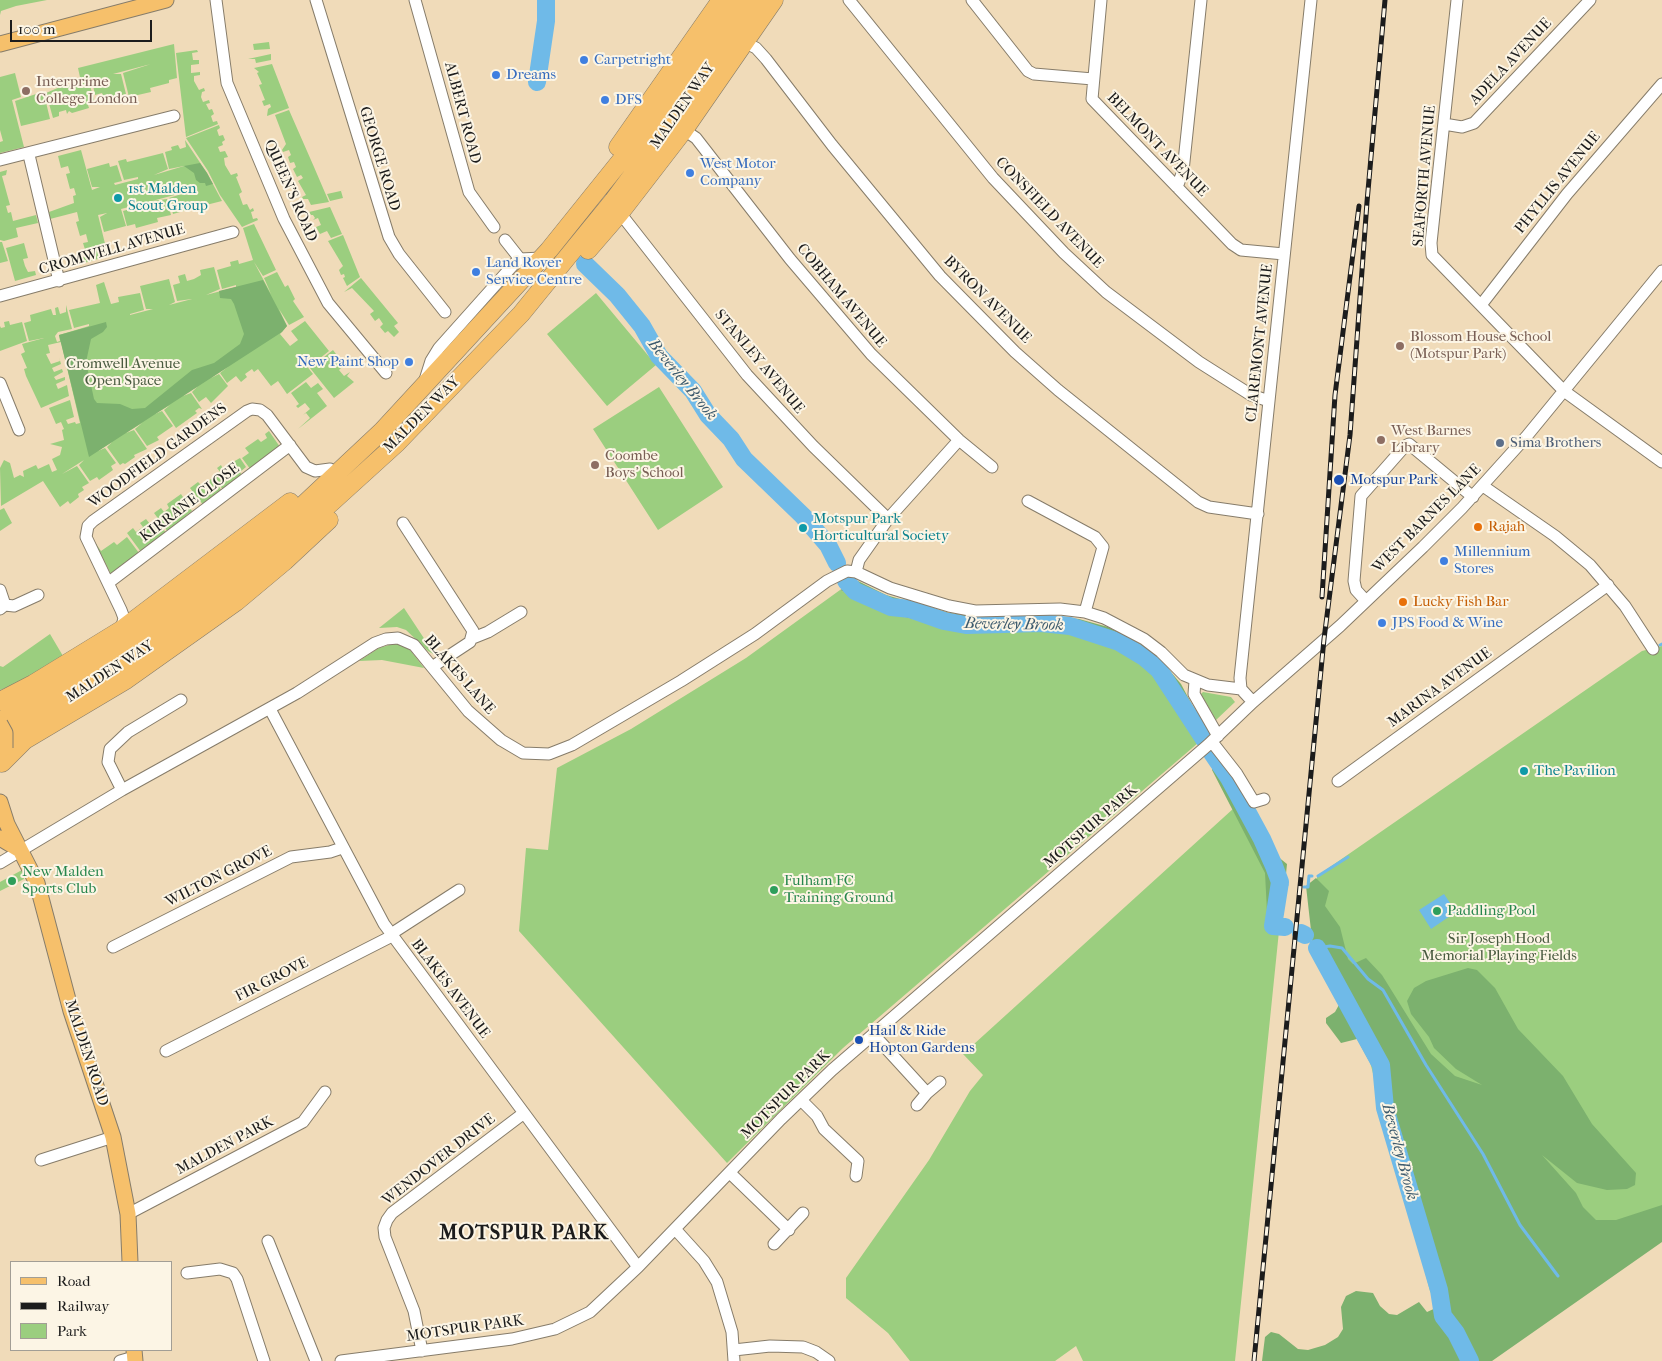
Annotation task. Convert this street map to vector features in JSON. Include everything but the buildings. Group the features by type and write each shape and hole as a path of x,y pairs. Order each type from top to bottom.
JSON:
{"highway":[{"path":"546,254 564,223 721,0"},
{"name":"MALDEN WAY","path":"2,755 118,668 232,587 312,521 397,442 521,314 613,202 687,87 738,0"},
{"name":"MALDEN WAY","path":"0,722 110,654 222,573 301,507 382,431 546,254 687,87 756,0"},
{"path":"521,314 550,290 620,213 684,130 774,0"},
{"path":"0,700 33,684 122,630 382,431"},
{"path":"2,755 126,680 253,589 347,502 377,470 397,442"}],"main road":[{"path":"0,44 166,0"},
{"path":"0,722 5,733 2,755"},
{"name":"MALDEN ROAD","path":"0,802 4,816 37,883 71,1011 112,1138 128,1214 130,1261"},
{"name":"MALDEN ROAD","path":"0,838 20,850"}],"street":[{"name":"QUEEN'S ROAD","path":"216,0 227,83 284,219 328,303 386,373"},
{"name":"GEORGE ROAD","path":"316,0 389,237 398,254 445,312"},
{"name":"ALBERT ROAD","path":"415,0 469,192 494,227"},
{"name":"CONSFIELD AVENUE","path":"849,0 993,178 1064,253 1106,292 1199,362 1250,395 1269,401"},
{"path":"972,0 1028,71 1034,74 1093,78"},
{"name":"BELMONT AVENUE","path":"1101,0 1092,100 1236,248 1284,254"},
{"path":"1177,188 1183,171 1201,0"},
{"name":"CLAREMONT AVENUE","path":"1241,689 1240,678 1311,0"},
{"name":"SEAFORTH AVENUE","path":"1456,0 1431,250 1436,260 1564,391 1662,462"},
{"name":"ADELA AVENUE","path":"1444,124 1462,127 1474,123 1590,0"},
{"name":"BYRON AVENUE","path":"746,43 766,58 832,145 935,270 1015,352 1065,396 1198,502 1209,507 1258,514"},
{"name":"PHYLLIS AVENUE","path":"1481,305 1572,187 1662,84"},
{"path":"0,160 29,155 174,116"},
{"name":"COBHAM AVENUE","path":"684,130 696,138 784,252 848,328 898,382 959,440 992,466"},
{"path":"29,155 60,281"},
{"name":"STANLEY AVENUE","path":"620,213 754,382 813,446 888,519"},
{"name":"CROMWELL AVENUE","path":"0,296 104,269 111,264 233,232"},
{"path":"504,240 520,259 546,254"},
{"name":"MALDEN WAY","path":"423,387 432,361 439,348 520,259"},
{"name":"WEST BARNES LANE","path":"1213,741 1253,702 1366,601 1473,497 1564,391 1662,271"},
{"path":"0,383 19,430"},
{"name":"WOODFIELD GARDENS","path":"122,630 124,618 86,537 88,526 93,521 247,410 256,409 267,415 311,470 330,469"},
{"path":"959,440 888,519 859,560 856,572 890,588 949,606 976,610 1060,609 1086,612 1111,621 1138,635 1161,652 1184,675 1195,681 1228,689 1241,689 1253,702"},
{"path":"1366,601 1356,590 1354,581 1361,496 1405,446 1409,444 1473,497"},
{"name":"KIRRANE CLOSE","path":"108,583 290,445"},
{"path":"1482,486 1555,536 1590,565 1625,606 1653,649"},
{"path":"1028,500 1095,537 1103,547 1086,612"},
{"path":"403,523 470,626 473,638"},
{"name":"BLAKES LANE","path":"0,863 122,790 270,709 375,643 386,639 398,638 414,645 468,711 501,740 524,752 549,754 572,745 724,654 784,614 827,581 843,572 856,572"},
{"name":"MARINA AVENUE","path":"1338,781 1608,585"},
{"path":"0,590 2,607 14,606 38,595"},
{"path":"432,667 466,645 473,638 488,632 521,612"},
{"path":"1195,681 1194,694 1213,741 1237,774 1254,802 1264,799"},
{"path":"122,790 108,762 110,749 128,732 181,700"},
{"name":"BLAKES AVENUE","path":"270,709 342,848 392,935 638,1267"},
{"name":"MOTSPUR PARK","path":"341,1361 386,1358 544,1333 568,1325 590,1312 638,1267 801,1100 873,1034 1213,741"},
{"name":"WILTON GROVE","path":"113,947 286,859 330,852 342,848"},
{"name":"FIR GROVE","path":"166,1051 392,935 459,890"},
{"path":"873,1034 927,1093"},
{"path":"917,1105 940,1082"},
{"name":"MALDEN PARK","path":"128,1214 303,1122 325,1092"},
{"path":"801,1100 817,1116 824,1129 858,1161 856,1176"},
{"name":"WENDOVER DRIVE","path":"422,1351 414,1311 385,1237 384,1228 387,1220 392,1214 524,1113"},
{"path":"41,1160 112,1138"},
{"path":"730,1173 789,1230"},
{"path":"774,1244 803,1213"},
{"path":"675,1229 704,1261 717,1282 728,1316 734,1356 770,1346 803,1347 816,1352 829,1361"},
{"path":"268,1240 316,1361"},
{"path":"187,1273 220,1269 233,1273 237,1279 264,1361"}],"green space":[{"path":"0,0 47,0 16,6 1,11 0,15"},
{"path":"269,42 270,49 254,50 253,44"},
{"path":"174,44 177,78 169,80 169,83 150,88 151,92 129,97 123,73 151,64 113,74 121,74 126,94 112,98 110,95 103,96 102,93 95,95 92,81 98,80 98,78 81,82 78,68"},
{"path":"197,50 198,52 192,53 193,60 199,60 199,64 191,65 191,73 200,72 200,75 194,76 194,81 199,90 204,88 205,91 202,92 201,97 203,102 209,100 210,103 206,104 209,110 212,109 214,114 211,116 213,122 217,121 218,124 186,137 176,53"},
{"path":"271,54 271,60 256,63 255,59 248,59"},
{"path":"272,64 289,108 267,116 268,109 271,107 270,104 264,106 262,101 265,100 259,85 262,84 257,73 259,72 254,68"},
{"path":"15,73 21,97 12,100 24,147 0,153 0,142 3,141 0,130 0,77"},
{"path":"89,82 95,103 88,105 89,108 72,113 69,111 67,114 66,110 59,112 59,116 53,118 46,93 60,87"},
{"path":"36,94 44,94 50,119 21,126 15,101"},
{"path":"289,110 329,202 311,205 308,199 303,199 302,197 306,195 298,181 303,178 301,175 297,177 293,169 296,167 294,162 290,163 288,157 291,155 289,150 283,152 282,150 286,144 275,115"},
{"path":"219,125 220,128 217,130 219,136 223,135 225,140 222,142 223,145 218,147 220,152 225,151 228,157 224,158 225,165 231,175 237,173 238,176 236,177 242,192 239,194 243,205 247,204 250,210 253,208 254,211 251,212 253,219 257,218 258,220 242,227 220,195 208,171 186,138"},
{"path":"185,140 207,173 222,201 202,206 203,211 196,212 194,208 173,214 169,198 197,189 152,201 167,199 171,215 157,218 158,222 136,228 135,224 127,226 123,211 137,207 137,205 121,209 126,226 104,232 100,217 107,213 98,215 108,256 84,263 83,257 87,256 83,243 88,242 86,234 80,236 76,222 79,221 77,212 50,219 49,212 74,203 73,196 76,195 74,188 70,189 66,174 70,173 68,166 61,168 58,156 81,150 92,190 100,187 92,187 87,169 109,163 110,167 117,165 122,181 114,183 115,185 138,179 138,177 124,180 118,161 126,159 127,162 163,153 168,169 154,175 184,166 169,169 165,152 172,150 171,147 178,145 180,149 186,147"},
{"path":"200,163 213,184 206,186 205,183 200,183 196,180 194,173 184,166"},
{"path":"7,170 6,175 2,176 10,205 6,206 8,213 11,212 13,221 36,215 38,223 16,228 18,237 4,241 0,240 0,172"},
{"path":"345,190 341,191 343,198 330,201 327,194"},
{"path":"330,207 342,234 331,238 327,231 320,234 316,227 321,225 318,218 313,220 315,218 309,212"},
{"name":"Cromwell Avenue Open Space","path":"254,224 276,270 263,276 254,262 271,294 264,278 277,272 285,287 288,285 295,299 293,301 304,317 289,325 279,309 287,326 280,334 290,346 298,340 291,331 305,321 329,351 309,367 302,360 313,374 287,394 278,381 271,386 258,369 254,372 252,369 245,374 247,377 241,382 236,376 227,383 220,373 229,366 211,378 219,374 228,386 211,403 206,397 199,402 192,392 198,386 183,396 191,393 202,409 199,408 195,411 197,413 176,428 164,410 170,405 155,414 162,411 173,426 157,437 159,440 147,446 135,429 142,423 126,433 134,430 147,449 134,455 135,457 125,464 120,465 107,447 112,442 98,451 105,448 116,463 111,466 113,470 99,480 97,477 90,481 79,465 84,460 62,474 77,466 89,483 82,487 84,490 70,504 68,501 60,507 43,481 1,506 0,468 4,460 10,463 14,478 20,475 24,477 23,471 36,465 38,469 49,464 52,472 57,470 52,459 60,455 62,447 50,444 64,440 62,430 64,429 61,422 56,424 49,408 70,400 74,417 66,420 68,424 80,423 61,342 48,345 50,353 46,354 51,364 60,361 59,357 61,364 52,368 54,372 62,369 63,372 54,377 56,380 65,377 65,380 56,384 58,389 67,385 69,396 41,408 26,376 24,369 27,368 21,354 25,352 22,344 44,338 29,341 24,323 31,321 30,315 51,309 53,315 56,315 55,308 58,307 60,314 66,312 66,305 72,329 58,332 55,336 57,342 60,341 59,335 89,326 89,324 74,328 69,310 100,303 96,285 104,282 111,304 119,302 118,297 140,293 144,310 130,315 153,309 146,309 140,286 169,279 175,302 169,305 192,299 177,301 173,285 180,283 178,276 185,274 187,281 201,275 200,270 214,267 220,289 206,295 236,287 236,285 222,289 217,270 231,266 230,262 238,260 239,264 253,260 243,228"},
{"path":"343,235 360,277 347,286 343,278 345,277 344,274 341,275 339,270 343,266 328,241"},
{"path":"0,242 2,242 8,261 0,263"},
{"path":"24,243 28,258 23,259 25,266 28,272 35,271 36,275 15,281 6,248"},
{"path":"361,278 398,323 394,326 399,332 394,337 388,331 385,333 380,327 383,324 379,318 375,321 370,314 374,311 352,288 344,292"},
{"path":"263,280 287,326 282,332 89,457 59,335 106,322 107,327 103,332 91,339 86,362 94,399 97,403 120,404 132,409 145,408 192,370 214,363 240,344 244,334 234,304 231,299 220,298 219,291"},
{"path":"596,293 656,365 607,406 547,334"},
{"path":"9,321 10,325 22,322 27,341 0,351 0,326 1,328 5,327 4,322"},
{"path":"333,350 339,358 336,361 339,365 342,362 344,365 339,370 344,376 350,372 347,376 354,382 334,398 310,368"},
{"path":"306,382 311,388 318,383 323,389 317,393 327,406 298,429 310,418 306,413 303,415 310,409 305,403 298,408 296,406 299,404 291,393"},
{"path":"659,387 723,487 658,530 593,429"},
{"path":"269,431 280,447 251,470 242,458 249,453 245,448 258,439 261,442 267,438 265,434"},
{"path":"240,458 246,467 240,472 243,477 223,490 214,477 221,473 217,468 221,465 223,469 228,466 231,469 235,466 233,462"},
{"path":"213,478 222,491 204,506 190,488 198,482 201,485"},
{"path":"181,494 192,511 186,516 187,519 168,532 154,513 161,508 164,512 169,508 167,504"},
{"path":"4,508 12,523 0,531 0,510"},
{"path":"146,519 150,524 157,519 166,533 141,552 127,533 133,528 136,532 143,527 140,523"},
{"path":"127,537 139,553 111,574 94,541 101,551 114,542 117,545"},
{"path":"858,581 886,595 949,613 973,616 1050,616 1079,619 1108,627 1140,644 1156,656 1170,671 1181,684 1208,735 1197,744 1153,671 1101,641 1065,631 974,631 944,627 892,614 840,590"},
{"name":"Fulham FC Training Ground","path":"840,590 892,614 944,627 974,631 1065,631 1101,641 1153,671 1198,743 843,1048 727,1163 519,931 526,848 548,850 557,768 631,729 746,658"},
{"path":"404,608 435,655 428,651 406,630 397,627 379,628"},
{"path":"50,634 63,656 25,680 0,690 0,666 3,667"},
{"path":"396,643 405,646 411,651 424,668 382,660 359,661 379,648"},
{"name":"Sir Joseph Hood Memorial Playing Fields","path":"1662,646 1662,1225 1461,1358 1430,1291 1364,1039 1316,960 1317,876 1642,651"},
{"path":"1203,692 1231,697 1235,702 1216,720 1201,694"},
{"path":"1220,761 1232,776 1272,852 1287,864 1280,933 1278,934 1270,934 1268,931 1265,873 1212,770 1213,766"},
{"path":"1234,808 1268,877 1279,931 1235,1361 1083,1361 1076,1346 1055,1361 910,1361 888,1333 846,1298 846,1278 929,1160 970,1091 983,1075 963,1054"},
{"name":"New Malden Sports Club","path":"22,870 24,879 0,891 0,882"},
{"path":"1316,878 1329,891 1325,906 1340,927 1348,959 1353,964 1366,958 1382,975 1431,1054 1455,1076 1482,1085 1456,1069 1434,1048 1429,1037 1411,1014 1407,1001 1414,988 1426,981 1468,968 1477,970 1495,988 1518,1029 1563,1076 1592,1124 1636,1173 1635,1185 1627,1189 1607,1190 1577,1183 1542,1155 1576,1193 1583,1207 1596,1220 1616,1220 1662,1205 1662,1242 1492,1361 1262,1361 1265,1337 1271,1332 1279,1334 1298,1349 1308,1350 1325,1345 1338,1337 1343,1329 1341,1307 1346,1296 1356,1291 1373,1293 1380,1306 1389,1314 1397,1315 1419,1302 1427,1312 1438,1307 1374,1070 1357,1039 1341,1043 1326,1023 1326,1018 1335,1012 1340,1003 1316,961 1313,948 1306,886"}],"water":[{"name":"Paddling Pool","path":"1444,894 1456,912 1431,929 1419,910"}],"waterway":[{"name":"Beverley Brook","path":"537,82 546,21 546,0"},
{"name":"Beverley Brook","path":"585,264 617,295 642,326 659,356 693,391 708,415 731,439 744,459 803,516 828,545 837,563"},
{"name":"Beverley Brook","path":"846,581 855,591 891,607 910,609 944,621 966,625 1041,623 1070,626 1119,642 1144,657 1159,670 1204,739"},
{"name":"Beverley Brook","path":"1212,753 1229,778 1262,839 1274,866 1280,882 1273,926 1285,927"},
{"path":"1318,876 1348,857"},
{"path":"1304,887 1308,887 1309,876 1312,876"},
{"name":"Beverley Brook","path":"1280,884 1287,885"},
{"name":"Beverley Brook","path":"1301,933 1305,935"},
{"path":"1317,948 1330,946 1342,948 1368,979 1383,990 1426,1065 1483,1154 1520,1225 1558,1276"},
{"name":"Beverley Brook","path":"1317,948 1381,1065 1385,1108 1439,1290 1443,1316 1456,1333 1470,1361"}],"railway":[{"path":"1254,1361 1324,639 1350,435 1367,202 1385,0"},
{"path":"1322,597 1335,395 1359,206"}],"place":[{"name":"Carpetright","path":"584,60"},
{"name":"Dreams","path":"496,75"},
{"name":"Interprime College London","path":"26,91"},
{"name":"DFS","path":"605,100"},
{"name":"West Motor Company","path":"690,173"},
{"name":"1st Malden Scout Group","path":"118,198"},
{"name":"Land Rover Service Centre","path":"476,272"},
{"name":"Blossom House School (Motspur Park)","path":"1400,346"},
{"name":"New Paint Shop","path":"409,362"},
{"name":"West Barnes Library","path":"1381,440"},
{"name":"Sima Brothers","path":"1500,443"},
{"name":"Coombe Boys' School","path":"595,465"},
{"name":"Motspur Park","path":"1339,480"},
{"name":"Rajah","path":"1478,527"},
{"name":"Motspur Park Horticultural Society","path":"803,528"},
{"name":"Millennium Stores","path":"1444,561"},
{"name":"Lucky Fish Bar","path":"1403,602"},
{"name":"JPS Food & Wine","path":"1382,623"},
{"name":"The Pavilion","path":"1524,771"},
{"name":"New Malden Sports Club","path":"12,881"},
{"name":"Fulham FC Training Ground","path":"774,890"},
{"name":"Paddling Pool","path":"1437,911"},
{"name":"Hail & Ride Hopton Gardens","path":"859,1040"}],"district":[{"name":"MOTSPUR PARK","path":"524,1234"}]}
